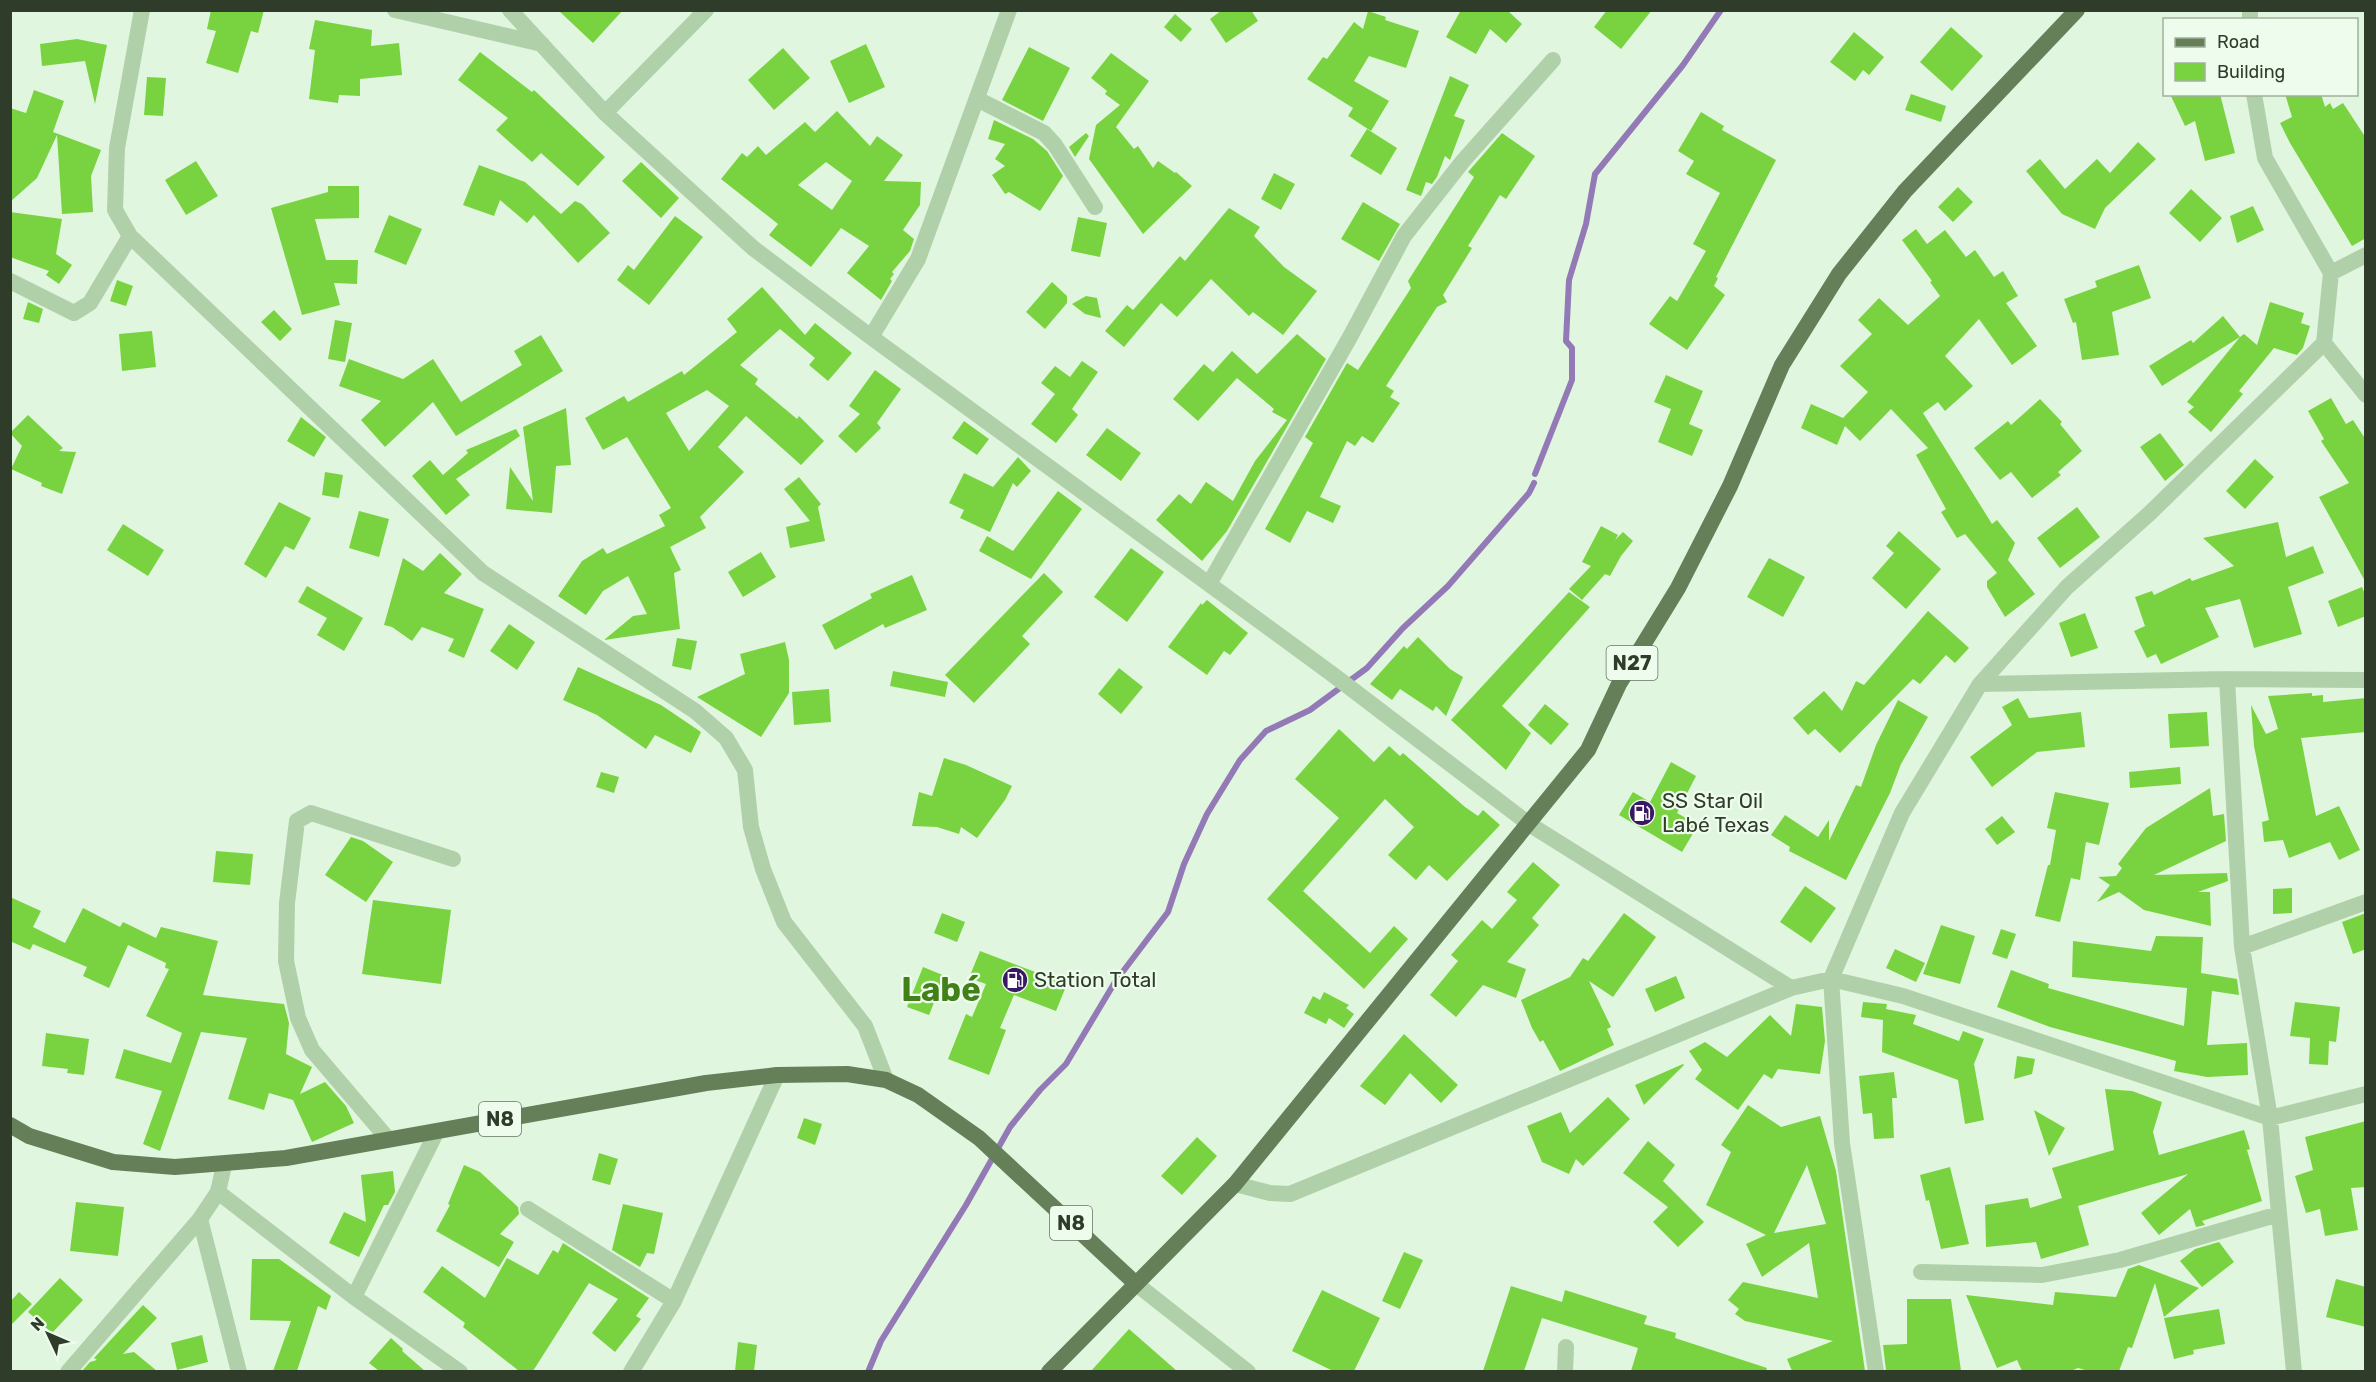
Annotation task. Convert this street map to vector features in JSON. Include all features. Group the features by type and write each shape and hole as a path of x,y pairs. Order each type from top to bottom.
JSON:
{"main road":[{"name":"N27","path":"1135,1283 1235,1184 1588,750 1619,684 1678,588 1730,486 1782,365 1839,274 1905,191 2077,10"},
{"name":"N8","path":"10,1125 28,1136 113,1162 175,1167 224,1165 286,1158 706,1083 777,1074 847,1074 886,1080 918,1095 979,1138 1135,1283"},
{"path":"1049,1371 1135,1283"}],"street":[{"path":"142,10 117,148 115,210 130,236 483,573 695,711 726,738 745,770 751,827 763,869 784,922 865,1026 886,1080"},
{"path":"395,10 542,44"},
{"path":"510,10 605,113 753,248 871,337 1356,691 1529,824 1791,988"},
{"path":"605,113 706,10"},
{"path":"871,337 918,259 1010,10"},
{"path":"1209,584 1350,337 1404,236 1463,161 1553,60"},
{"path":"1876,1371 1842,1143 1831,979 1902,813 1980,684 2067,587 2150,513 2324,344 2331,273 2265,158 2254,96"},
{"path":"977,99 1044,133 1055,145 1095,207"},
{"path":"10,280 74,313 90,303 130,236"},
{"path":"2331,273 2366,255"},
{"path":"2324,344 2366,395"},
{"path":"1980,684 2227,679 2366,680"},
{"path":"2227,679 2242,947 2270,1118 2294,1371"},
{"path":"388,1139 312,1050 298,1018 286,961 287,903 297,821 311,813 453,859"},
{"path":"2242,947 2366,902"},
{"path":"1235,1184 1270,1193 1290,1194 1791,988 1831,979 1903,996 2270,1118 2366,1094"},
{"path":"631,1371 675,1301 777,1074"},
{"path":"354,1297 437,1131"},
{"path":"68,1371 200,1219 218,1192 224,1165"},
{"path":"218,1192 354,1297 460,1371"},
{"path":"528,1209 675,1301"},
{"path":"1921,1272 2042,1275 2120,1260 2280,1214"},
{"path":"200,1219 238,1371"},
{"path":"1135,1283 1248,1371"},
{"path":"1565,1371 1566,1347"}],"building":[{"path":"211,10 264,10 258,33 251,31 238,73 206,63 216,31 207,29"},
{"path":"558,10 623,10 593,43"},
{"path":"1222,10 1251,10 1258,21 1226,43 1210,19"},
{"path":"1461,10 1507,10 1522,24 1506,43 1490,29 1476,54 1446,37"},
{"path":"1607,10 1652,10 1621,49 1594,27"},
{"path":"1368,11 1386,17 1385,20 1419,31 1406,68 1369,56 1354,81 1389,101 1371,131 1348,116 1353,108 1307,79 1323,57 1327,59 1354,22 1363,29"},
{"path":"1175,14 1192,29 1181,42 1164,27"},
{"path":"315,20 372,30 371,46 399,43 402,75 360,79 360,96 339,95 338,103 309,99 315,50 309,49"},
{"path":"1951,27 1983,56 1952,91 1920,62"},
{"path":"1854,32 1884,57 1869,75 1863,70 1855,81 1830,62"},
{"path":"77,39 107,45 95,104 85,61 42,66 40,44"},
{"path":"866,44 885,87 849,103 830,61"},
{"path":"1029,47 1070,68 1043,121 1002,100"},
{"path":"783,48 810,78 774,110 748,80"},
{"path":"480,52 532,92 534,90 605,157 578,186 541,153 532,162 496,130 508,118 458,80"},
{"path":"1111,53 1149,81 1116,127 1134,149 1138,146 1153,168 1158,161 1176,172 1192,186 1143,234 1089,159 1096,125 1120,105 1105,94 1107,91 1091,78"},
{"path":"1450,76 1469,85 1454,116 1465,120 1450,160 1445,156 1437,177 1432,184 1426,182 1421,196 1406,190"},
{"path":"147,77 166,78 163,116 144,115"},
{"path":"34,90 64,101 53,132 101,150 91,176 93,212 62,214 57,135 37,178 10,202 10,108 26,113"},
{"path":"1911,94 1946,106 1941,122 1905,110"},
{"path":"2171,96 2221,96 2235,153 2205,161 2195,121 2185,126"},
{"path":"2286,96 2322,96 2325,107 2330,103 2333,109 2343,103 2366,138 2366,238 2352,246 2280,123 2292,117"},
{"path":"837,111 870,146 877,136 903,155 884,181 921,182 920,205 903,230 914,239 910,251 892,272 894,274 890,279 892,281 881,300 847,273 869,246 841,228 811,267 769,235 778,224 721,179 742,153 747,157 758,146 766,155 805,122 815,132","holes":["826,162 852,181 832,210 798,185"]},
{"path":"1701,112 1724,126 1722,130 1776,160 1716,277 1718,278 1714,286 1725,295 1687,350 1649,324 1670,296 1677,301 1706,251 1693,244 1720,193 1686,174 1694,161 1678,151"},
{"path":"994,120 1033,139 1047,151 1063,176 1040,211 1009,192 1005,194 992,175 1005,166 995,159 1005,144 988,139"},
{"path":"1367,129 1397,148 1381,175 1350,156"},
{"path":"1086,133 1089,136 1075,157 1069,147"},
{"path":"1502,133 1535,156 1506,199 1500,195 1468,246 1472,248 1443,295 1447,302 1437,307 1386,386 1394,391 1390,397 1400,403 1373,443 1362,436 1355,446 1347,441 1320,497 1341,506 1333,523 1307,511 1290,543 1265,529 1313,443 1305,437 1347,363 1358,370 1411,288 1408,281 1474,177 1468,172"},
{"path":"2138,142 2156,159 2105,208 2095,229 2062,214 2026,171 2040,159 2065,189 2097,159 2110,173"},
{"path":"196,161 218,196 186,215 165,180"},
{"path":"641,162 679,198 661,218 622,181"},
{"path":"479,165 525,182 561,214 575,201 582,204 610,233 578,263 534,215 527,223 500,200 494,216 463,205"},
{"path":"1274,173 1295,184 1281,210 1261,199"},
{"path":"328,186 359,186 359,218 315,219 326,260 358,260 357,284 334,283 340,305 302,315 271,208 328,192"},
{"path":"1958,187 1973,202 1953,222 1938,207"},
{"path":"2191,189 2222,218 2200,242 2169,213"},
{"path":"1363,202 1400,224 1379,261 1341,239"},
{"path":"2253,206 2264,230 2237,243 2230,216"},
{"path":"1229,208 1260,227 1254,236 1284,267 1317,291 1283,335 1253,312 1249,316 1211,279 1177,317 1161,303 1124,347 1105,331 1127,305 1133,310 1180,256 1185,261"},
{"path":"10,212 62,219 56,254 72,265 59,284 46,275 49,271 10,257"},
{"path":"389,215 422,229 406,265 374,252"},
{"path":"675,216 703,237 649,305 617,280 628,265 634,270"},
{"path":"1078,217 1107,223 1100,257 1071,251"},
{"path":"1916,229 1927,244 1945,230 1966,257 1975,250 1994,277 2003,271 2018,296 2006,303 2037,346 2012,365 1979,319 1945,356 1973,386 1945,411 1938,402 1923,413 1992,524 1997,520 2015,543 2008,560 2035,594 2005,617 1987,587 1987,581 1997,573 1965,534 1957,538 1941,512 1946,509 1916,455 1928,448 1891,409 1860,441 1845,426 1837,445 1801,428 1811,404 1843,418 1868,392 1840,366 1872,334 1858,320 1879,298 1908,325 1940,296 1930,282 1932,281 1902,240"},
{"path":"2139,265 2151,298 2112,312 2119,355 2082,360 2076,322 2073,323 2064,299 2097,287 2095,281"},
{"path":"117,280 133,286 126,306 110,301"},
{"path":"1052,282 1067,296 1067,303 1045,329 1026,312"},
{"path":"762,287 805,335 815,323 852,353 828,381 809,365 815,358 780,329 740,365 758,379 755,384 797,419 799,416 824,441 801,465 746,416 718,447 744,472 700,517 706,528 670,547 681,570 674,573 680,629 604,640 633,616 647,614 628,576 603,591 586,615 558,596 582,561 603,548 607,554 665,526 659,515 671,508 627,437 603,450 585,418 624,396 628,402 682,371 684,375 737,332 727,319","holes":["707,390 729,406 689,451 666,413"]},
{"path":"1086,296 1097,298 1101,318 1085,314 1072,304"},
{"path":"28,302 43,309 39,323 23,319"},
{"path":"2270,302 2304,313 2301,323 2310,326 2303,348 2297,355 2274,348 2239,391 2243,394 2211,432 2188,412 2194,407 2187,402 2240,337 2244,334 2257,345"},
{"path":"274,310 292,329 280,341 261,322"},
{"path":"2223,316 2240,337 2162,386 2149,366 2191,340 2193,343"},
{"path":"335,320 352,323 345,362 328,359"},
{"path":"152,331 156,367 122,371 119,334"},
{"path":"1297,334 1326,359 1227,531 1202,561 1156,520 1179,494 1191,504 1206,482 1233,501 1255,461 1287,420 1272,412 1274,409 1237,378 1198,421 1173,399 1204,364 1213,372 1232,351 1257,374"},
{"path":"541,335 563,371 456,436 433,402 385,447 361,420 381,401 339,386 349,359 403,379 433,359 461,402 522,365 514,351"},
{"path":"1082,361 1098,372 1072,409 1078,415 1056,443 1031,424 1055,394 1041,383 1055,366 1070,377"},
{"path":"875,370 901,389 877,423 881,428 856,453 838,436 860,414 849,406"},
{"path":"1666,375 1703,391 1689,424 1703,430 1692,456 1658,442 1671,409 1654,402"},
{"path":"2331,398 2346,424 2353,420 2366,440 2366,583 2319,497 2349,483 2321,441 2324,439 2308,411"},
{"path":"2040,399 2062,422 2060,424 2082,451 2058,472 2061,475 2032,498 2011,472 2000,480 1974,448 2008,421 2011,425"},
{"path":"566,408 571,465 556,466 552,513 506,509 510,467 533,501 523,427"},
{"path":"28,415 63,448 59,451 76,452 62,494 41,486 42,483 11,469 22,446 10,433"},
{"path":"301,417 326,437 314,457 287,441"},
{"path":"964,421 989,439 977,455 952,438"},
{"path":"1107,428 1141,453 1121,481 1086,455"},
{"path":"516,429 520,436 456,479 470,495 446,515 412,476 430,460 443,475 468,453 466,450"},
{"path":"2160,433 2184,465 2165,481 2140,447"},
{"path":"1018,457 1031,471 1017,487 1013,483 990,532 960,518 964,510 949,503 964,473 993,487"},
{"path":"2255,459 2274,477 2245,509 2226,491"},
{"path":"325,472 343,475 339,498 322,495"},
{"path":"799,477 821,504 818,507 825,541 790,548 786,527 810,521 784,489"},
{"path":"1058,491 1082,509 1031,579 979,551 987,536 1013,551"},
{"path":"279,502 311,518 294,550 285,546 266,578 244,564"},
{"path":"2077,507 2100,537 2060,568 2037,538"},
{"path":"359,511 389,519 379,557 349,548"},
{"path":"2278,522 2286,557 2313,546 2324,573 2288,587 2302,634 2254,648 2240,599 2205,608 2219,637 2161,664 2156,654 2147,658 2134,631 2145,626 2135,597 2152,591 2154,595 2190,578 2192,581 2234,566 2203,538"},
{"path":"123,524 164,550 148,576 107,550"},
{"path":"1601,526 1618,535 1615,540 1623,532 1633,541 1610,576 1605,574 1582,600 1569,589 1591,566 1582,562"},
{"path":"1899,531 1941,569 1906,609 1872,578 1894,553 1886,546"},
{"path":"1131,548 1164,572 1127,622 1094,597"},
{"path":"761,552 776,577 743,597 728,572"},
{"path":"440,553 462,574 444,593 484,609 464,658 448,651 454,639 422,627 412,641 392,627 384,625 403,558 423,571"},
{"path":"1769,558 1805,577 1783,617 1747,597"},
{"path":"1044,573 1063,592 1022,636 1030,644 974,703 945,675"},
{"path":"912,575 927,610 885,628 883,624 835,650 822,625 872,598 870,594"},
{"path":"307,586 363,618 344,651 317,635 327,618 298,602"},
{"path":"2362,587 2366,596 2366,616 2338,627 2328,601"},
{"path":"1569,592 1590,607 1502,706 1531,733 1506,770 1451,720"},
{"path":"1207,600 1248,633 1230,655 1224,651 1207,675 1168,647 1201,603 1202,605"},
{"path":"1928,611 1969,648 1955,663 1946,655 1920,684 1913,679 1840,753 1815,729 1808,735 1793,718 1824,691 1842,711 1856,681 1864,685"},
{"path":"2085,613 2098,648 2071,657 2059,623"},
{"path":"509,624 535,642 517,670 490,651"},
{"path":"1418,637 1450,669 1463,677 1446,716 1436,706 1433,711 1400,689 1392,700 1370,684 1404,646 1407,649"},
{"path":"677,638 697,641 691,670 672,666"},
{"path":"785,642 789,660 789,693 761,737 697,697 745,674 740,654"},
{"path":"578,667 661,705 701,732 691,753 655,735 646,749 597,715 563,700"},
{"path":"1119,668 1143,687 1121,714 1098,694"},
{"path":"893,671 948,682 945,697 890,686"},
{"path":"829,689 831,722 794,725 792,692"},
{"path":"2312,693 2312,696 2323,695 2323,702 2366,698 2366,732 2301,738 2316,816 2339,806 2360,850 2339,860 2330,842 2289,858 2283,840 2264,842 2262,822 2269,820 2254,746 2251,705 2266,734 2278,729 2268,696"},
{"path":"2018,698 2029,718 2081,712 2085,747 2037,752 1992,787 1970,757 2012,725 2002,707"},
{"path":"1898,700 1928,717 1901,764 1890,793 1846,880 1789,851 1790,847 1771,835 1785,815 1818,837 1829,820 1829,841 1856,785 1861,787 1876,745"},
{"path":"1545,704 1569,724 1551,745 1528,725"},
{"path":"2207,712 2209,746 2170,748 2168,714"},
{"path":"1339,729 1374,762 1389,746 1400,756 1403,753 1465,807 1478,816 1483,810 1500,825 1447,881 1429,865 1416,880 1388,855 1414,827 1385,799 1303,891 1370,953 1394,926 1408,939 1364,989 1267,899 1339,818 1295,779"},
{"path":"944,758 966,765 1012,786 1005,800 977,838 961,827 959,834 937,827 912,826 919,792 932,796"},
{"path":"1671,762 1696,776 1677,813 1698,825 1682,852 1619,815 1633,792 1650,802"},
{"path":"2180,767 2181,784 2130,788 2129,772"},
{"path":"601,772 619,777 614,793 596,787"},
{"path":"2210,788 2213,816 2224,814 2226,841 2154,875 2227,873 2228,881 2198,892 2210,892 2211,926 2144,910 2119,892 2097,902 2110,885 2098,877 2116,876 2122,868 2118,864 2146,828"},
{"path":"2055,792 2109,803 2099,845 2086,842 2080,880 2071,878 2060,922 2035,916 2048,865 2050,865 2056,830 2047,828"},
{"path":"2002,816 2015,832 1997,845 1985,829"},
{"path":"351,837 363,841 393,862 366,902 325,875"},
{"path":"216,851 253,854 250,885 213,882"},
{"path":"1533,862 1560,885 1532,918 1539,925 1507,962 1526,969 1516,998 1483,985 1456,1017 1430,995 1458,961 1451,955 1482,920 1492,929 1517,900 1507,892"},
{"path":"1805,886 1836,908 1811,943 1780,922"},
{"path":"2292,888 2292,913 2273,914 2273,889"},
{"path":"10,897 41,911 33,927 65,943 83,908 120,927 123,922 156,938 161,927 218,941 203,995 284,1004 289,1023 286,1054 312,1067 300,1094 325,1082 346,1106 354,1123 312,1142 293,1100 269,1093 264,1110 228,1099 247,1038 201,1032 160,1151 143,1144 162,1091 115,1078 124,1049 171,1063 182,1033 146,1016 169,969 165,968 166,963 128,945 109,988 83,976 87,967 33,944 30,950 10,941"},
{"path":"373,900 451,910 441,984 362,974"},
{"path":"942,913 965,922 957,942 934,933"},
{"path":"1624,913 1656,937 1613,997 1589,981 1611,1027 1607,1029 1614,1045 1560,1071 1543,1040 1540,1042 1532,1028 1521,1000 1570,977 1583,958 1588,961"},
{"path":"2366,913 2366,949 2353,954 2342,922"},
{"path":"1941,925 1975,936 1960,984 1923,974"},
{"path":"2001,929 2016,934 2007,959 1992,954"},
{"path":"2156,936 2203,937 2201,973 2237,979 2239,995 2212,991 2207,1045 2247,1043 2248,1075 2207,1077 2174,1071 2176,1061 2050,1027 1997,1007 2011,970 2049,984 2048,988 2184,1026 2187,988 2072,977 2073,941 2151,951"},
{"path":"1895,949 1925,963 1916,982 1886,968"},
{"path":"980,951 1067,984 1056,1011 1014,995 1000,1028 1006,1030 989,1075 948,1059 966,1014 972,1017 986,984 969,978"},
{"path":"923,967 945,976 929,1015 907,1007"},
{"path":"1676,976 1685,998 1655,1012 1645,989"},
{"path":"1324,992 1349,1005 1346,1008 1354,1014 1344,1028 1329,1018 1326,1024 1304,1013 1313,996 1320,1000"},
{"path":"1863,1002 1887,1004 1886,1009 1916,1015 1913,1024 1959,1041 1963,1031 1984,1039 1974,1064 1984,1120 1965,1124 1958,1080 1882,1052 1883,1020 1861,1017"},
{"path":"2295,1002 2340,1007 2336,1042 2329,1041 2328,1065 2309,1064 2310,1038 2290,1036"},
{"path":"1796,1004 1822,1007 1825,1041 1820,1074 1778,1069 1772,1079 1764,1074 1738,1110 1695,1079 1702,1070 1689,1051 1705,1042 1727,1057 1770,1015 1791,1036"},
{"path":"46,1033 89,1039 84,1075 67,1073 68,1069 42,1066"},
{"path":"1404,1034 1458,1085 1441,1103 1410,1073 1385,1105 1360,1086"},
{"path":"2017,1056 2035,1059 2032,1074 2014,1079"},
{"path":"1684,1065 1644,1105 1635,1085"},
{"path":"1894,1072 1897,1098 1892,1098 1894,1138 1874,1139 1872,1113 1863,1114 1859,1076"},
{"path":"2105,1089 2132,1091 2162,1102 2153,1132 2159,1155 2244,1130 2250,1149 2247,1150 2262,1201 2202,1221 2205,1225 2196,1227 2190,1209 2159,1235 2141,1213 2188,1174 2078,1206 2089,1245 2041,1259 2036,1242 1986,1247 1985,1205 2028,1198 2030,1208 2062,1198 2052,1168 2114,1150"},
{"path":"1608,1097 1630,1119 1583,1166 1576,1159 1569,1174 1542,1162 1527,1126 1561,1112 1570,1133"},
{"path":"1748,1105 1781,1127 1820,1116 1836,1171 1865,1371 1792,1371 1787,1359 1833,1341 1745,1321 1735,1314 1739,1309 1728,1300 1743,1282 1818,1298 1809,1243 1762,1277 1746,1244 1766,1235 1706,1205 1731,1152 1721,1145","holes":["1807,1165 1826,1224 1774,1233"]},
{"path":"2034,1110 2065,1128 2049,1156"},
{"path":"804,1118 822,1124 815,1145 797,1138"},
{"path":"2366,1121 2366,1187 2351,1188 2358,1230 2325,1236 2320,1209 2306,1213 2295,1176 2313,1170 2305,1137"},
{"path":"1197,1137 1217,1156 1182,1195 1161,1176"},
{"path":"1648,1141 1675,1165 1663,1181 1704,1222 1678,1247 1653,1222 1668,1207 1623,1173"},
{"path":"599,1153 618,1159 610,1185 592,1180"},
{"path":"464,1165 480,1172 518,1207 519,1214 500,1234 514,1242 499,1267 436,1231 450,1205 448,1204"},
{"path":"1950,1167 1969,1244 1941,1249 1929,1200 1926,1201 1920,1175"},
{"path":"393,1171 395,1192 388,1205 384,1205 359,1257 329,1243 344,1212 366,1222 361,1175"},
{"path":"76,1202 124,1207 118,1256 70,1251"},
{"path":"623,1204 663,1213 654,1254 647,1253 640,1267 612,1250"},
{"path":"2219,1242 2234,1262 2202,1287 2180,1261 2195,1249"},
{"path":"563,1243 649,1298 636,1316 641,1319 615,1352 592,1333 618,1299 589,1283 533,1371 519,1371 463,1327 465,1323 423,1292 442,1266 485,1298 507,1258 538,1275 553,1250 558,1253"},
{"path":"1404,1252 1423,1260 1400,1309 1382,1301"},
{"path":"252,1259 279,1259 331,1296 326,1310 318,1306 297,1371 273,1371 291,1321 250,1320"},
{"path":"2139,1265 2199,1288 2164,1317 2155,1283 2132,1348 2128,1347 2119,1371 2088,1371 2078,1368 2071,1371 2022,1371 2017,1360 1997,1368 1966,1295 2053,1305 2055,1292 2116,1297 2128,1269"},
{"path":"60,1278 83,1300 52,1333 28,1312"},
{"path":"2336,1279 2366,1287 2366,1327 2326,1317"},
{"path":"1511,1286 1562,1302 1565,1290 1647,1316 1644,1324 1676,1333 1675,1338 1767,1368 1766,1371 1631,1371 1638,1348 1542,1318 1524,1371 1483,1371"},
{"path":"1322,1290 1380,1318 1354,1371 1333,1371 1292,1351"},
{"path":"19,1292 32,1304 10,1326 10,1302"},
{"path":"1907,1299 1951,1299 1961,1371 1886,1371 1883,1345 1907,1344"},
{"path":"143,1305 157,1318 123,1354 134,1352 157,1371 82,1371 90,1362 97,1360 94,1358"},
{"path":"2219,1309 2225,1344 2193,1350 2194,1354 2174,1359 2164,1318"},
{"path":"1129,1329 1177,1371 1091,1371"},
{"path":"202,1335 208,1362 177,1370 171,1343"},
{"path":"391,1338 425,1371 379,1371 369,1363"},
{"path":"738,1342 757,1345 754,1371 735,1371"}],"waterway":[{"path":"1535,474 1572,380 1572,348 1566,341 1569,280 1586,224 1595,174 1683,65 1721,10"},
{"path":"868,1372 881,1341 966,1205 1010,1127 1040,1090 1066,1064 1115,982 1168,912 1184,864 1207,814 1240,760 1266,731 1310,710 1367,668 1403,628 1448,586 1529,493 1534,483"}],"place":[{"name":"SS Star Oil Labé Texas","path":"1642,813"},
{"name":"Station Total","path":"1015,980"}],"district":[{"name":"Labé","path":"941,989"}]}
